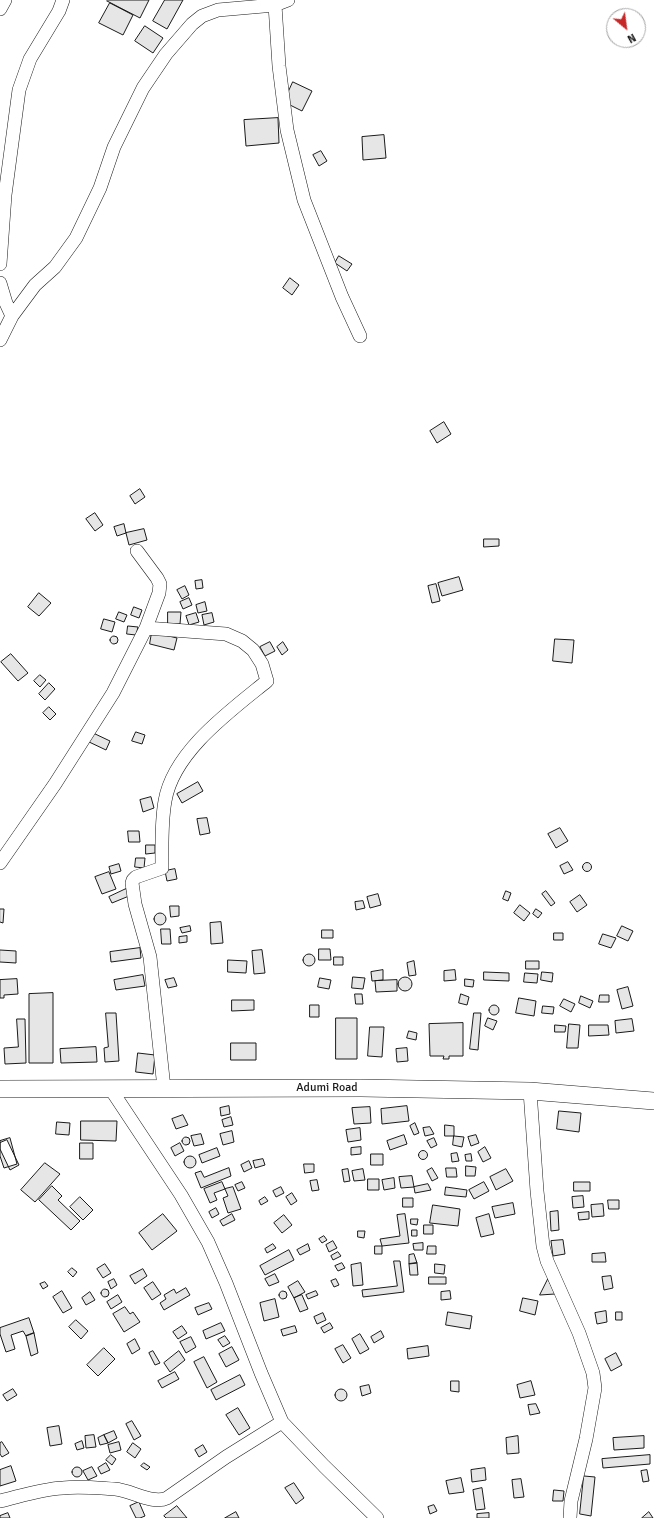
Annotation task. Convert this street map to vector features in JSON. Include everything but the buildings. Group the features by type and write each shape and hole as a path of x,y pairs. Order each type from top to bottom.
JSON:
{"main road":[{"name":"Adumi Road","path":"0,1089 361,1088 530,1091 654,1101"}],"street":[{"path":"0,9 5,0"},
{"path":"0,264 3,193 19,90 30,58 59,11 63,0"},
{"path":"0,340 12,316 35,285 54,266 76,238 100,188 114,147 143,88 166,54 192,24 202,16 218,10 274,5 288,0"},
{"path":"274,5 279,66 287,130 304,200 342,297 360,336"},
{"path":"0,283 12,316"},
{"path":"0,863 56,784 113,693 146,628 159,593 160,584 137,551"},
{"path":"146,628 226,634 242,641 253,650 262,664 267,681 202,736 179,766 170,784 165,801 162,868 136,877 132,883 135,904 150,957 164,1088"},
{"path":"110,1088 181,1195 208,1242 282,1422 377,1518"},
{"path":"530,1091 543,1246 547,1261 585,1347 593,1373 595,1388 586,1439 571,1501 570,1518"},
{"path":"0,1500 63,1488 116,1489 128,1491 154,1500 161,1500 167,1498 226,1457 282,1422"}]}
